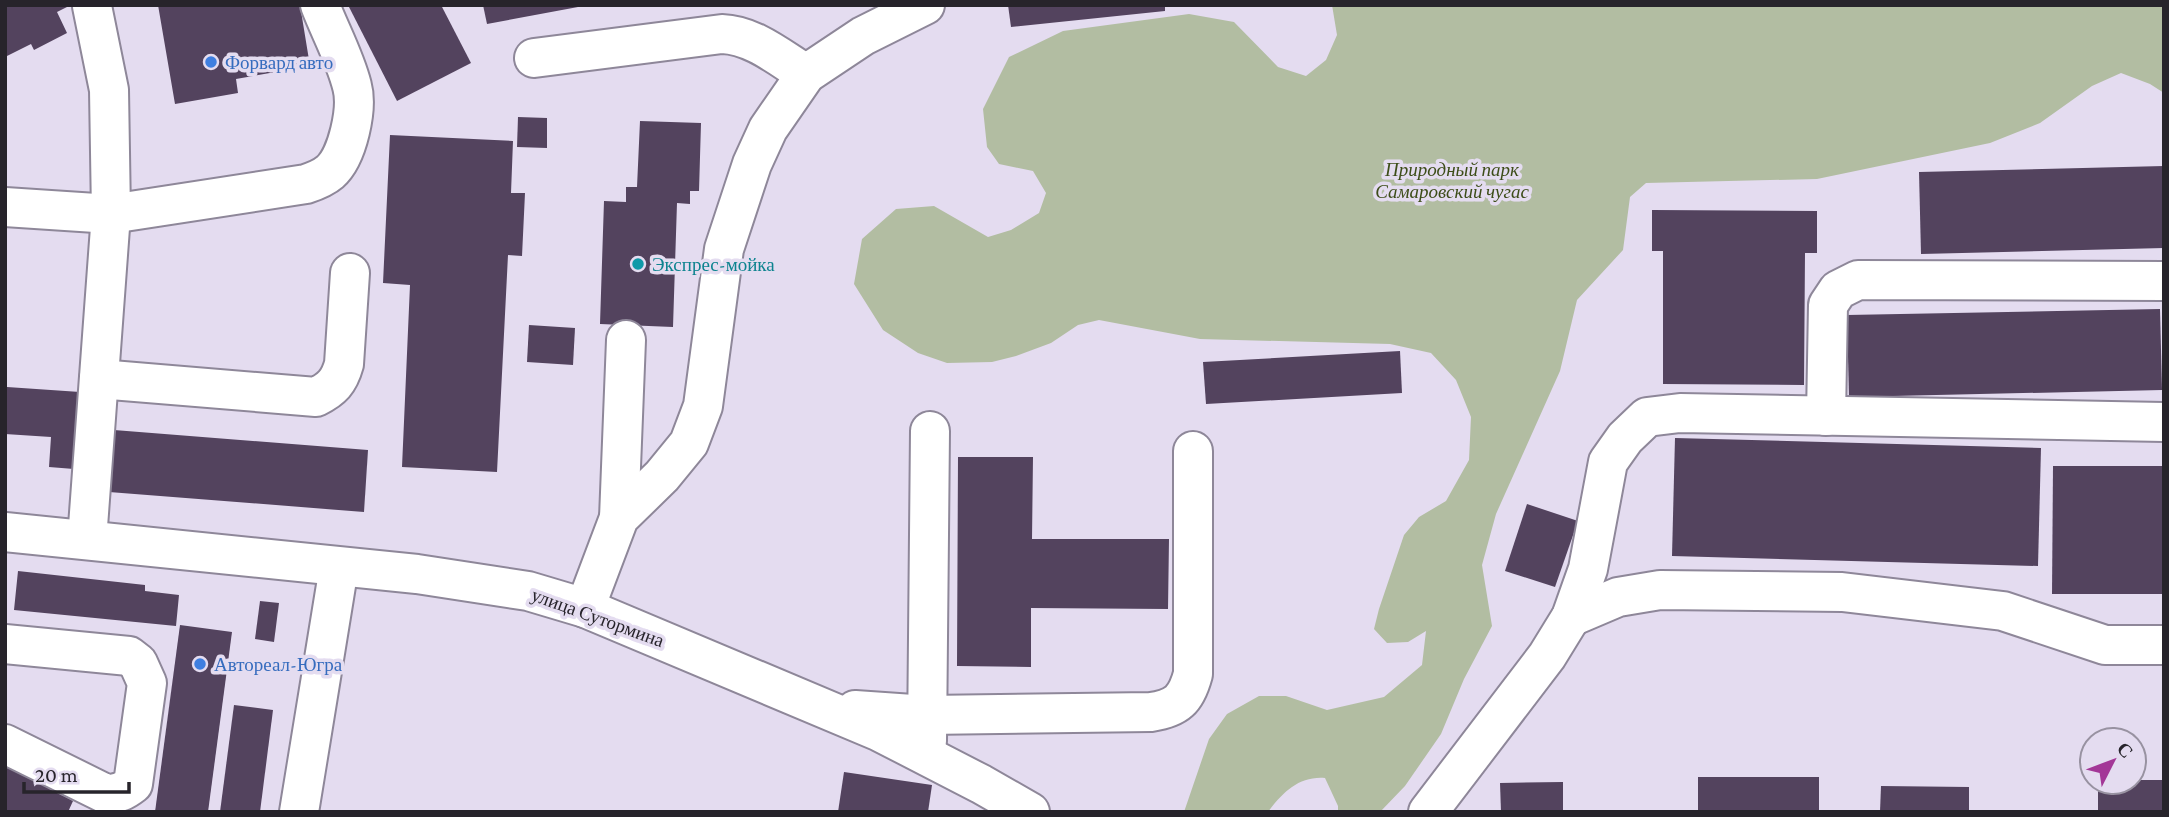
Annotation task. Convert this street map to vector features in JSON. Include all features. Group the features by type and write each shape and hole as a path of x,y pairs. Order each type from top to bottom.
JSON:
{"street":[{"path":"5,207 111,214 320,180 339,162 348,138 355,101 352,85 320,5"},
{"path":"619,518 662,476 689,443 703,406 724,249 752,163 768,130 806,74 863,36 925,5"},
{"path":"85,10 109,90 111,214 87,540"},
{"path":"534,58 736,34 754,41 806,74"},
{"path":"99,379 316,397 331,390 341,378 350,273"},
{"path":"1826,416 1828,305 1838,290 1858,280 2164,281"},
{"path":"585,608 619,518 626,340"},
{"path":"1428,812 1547,656 1572,617 1588,569 1608,462 1625,438 1647,417 1680,413 2164,422"},
{"path":"927,756 930,431"},
{"path":"808,702 893,714 927,715 1151,712 1165,710 1181,701 1188,691 1193,674 1193,451"},
{"name":"улица Сутормина","path":"5,532 479,582 527,591 585,608 880,732 1030,812"},
{"path":"299,812 339,567"},
{"path":"1572,617 1618,597 1660,590 1842,592 2003,611 2105,645 2164,645"},
{"path":"5,644 129,656 138,663 148,683 133,784 116,794 106,793 5,744"}],"green space":[{"name":"Природный парк Самаровский чугас","path":"1332,5 2164,5 2164,93 2150,84 2121,73 2092,86 2040,123 1990,143 1817,179 1646,183 1630,197 1623,250 1577,300 1560,371 1496,514 1482,565 1492,626 1464,679 1441,734 1405,786 1380,812 1338,812 1338,806 1325,778 1316,778 1292,787 1268,812 1184,812 1209,739 1227,714 1259,696 1286,696 1327,710 1384,697 1422,665 1426,631 1408,642 1387,643 1374,629 1404,535 1419,517 1446,501 1469,460 1471,417 1456,380 1431,353 1390,344 1200,339 1099,320 1078,325 1051,343 1016,356 992,362 947,363 918,353 883,330 854,284 862,239 896,209 934,206 988,237 1011,230 1039,213 1046,193 1033,171 999,164 987,147 983,109 1009,57 1063,31 1189,14 1234,22 1278,67 1306,76 1326,60 1337,35"}],"building":[{"path":"5,5 71,5 57,12 67,33 34,50 31,44 5,57"},
{"path":"158,5 300,5 310,66 236,79 238,93 175,104"},
{"path":"348,5 441,5 471,63 397,101"},
{"path":"483,5 577,5 578,7 487,24"},
{"path":"1008,5 1165,5 1165,11 1011,27"},
{"path":"518,117 547,118 547,148 517,147"},
{"name":"Экспрес-мойка","path":"640,121 701,123 699,191 690,191 690,204 677,203 673,327 600,324 604,201 626,202 626,187 637,187"},
{"path":"390,135 513,141 511,193 525,193 522,256 508,255 497,472 402,467 410,285 383,283"},
{"path":"2164,166 2164,248 1921,254 1919,172"},
{"path":"1652,210 1817,211 1817,253 1805,253 1804,385 1663,384 1663,251 1652,251"},
{"path":"2160,309 2162,390 1849,397 1847,315"},
{"path":"529,325 575,328 573,365 527,362"},
{"path":"1400,351 1402,393 1206,404 1203,362"},
{"path":"7,387 80,392 74,469 49,467 51,437 5,434"},
{"path":"114,430 368,450 364,512 109,492"},
{"path":"1675,438 2041,448 2038,566 1672,556"},
{"path":"958,457 1033,457 1032,539 1169,539 1168,609 1031,608 1031,667 957,666"},
{"path":"2053,466 2164,466 2164,594 2052,594"},
{"path":"1527,504 1578,521 1555,587 1505,571"},
{"path":"18,571 145,585 145,591 179,595 176,626 14,610"},
{"path":"260,601 279,603 274,642 255,639"},
{"path":"180,625 232,632 208,812 155,812"},
{"path":"234,705 273,710 260,812 220,812"},
{"path":"5,766 73,801 68,812 5,812"},
{"path":"844,772 932,785 928,812 838,812"},
{"path":"1698,777 1819,777 1819,812 1698,812"},
{"path":"2148,780 2164,780 2164,812 2098,812 2098,796 2148,796"},
{"path":"1563,782 1563,812 1501,812 1500,783"},
{"path":"1881,786 1969,787 1969,812 1880,812"}],"place":[{"name":"Форвард авто","path":"211,62"},
{"name":"Экспрес-мойка","path":"638,264"},
{"name":"Автореал-Югра","path":"200,664"}]}
